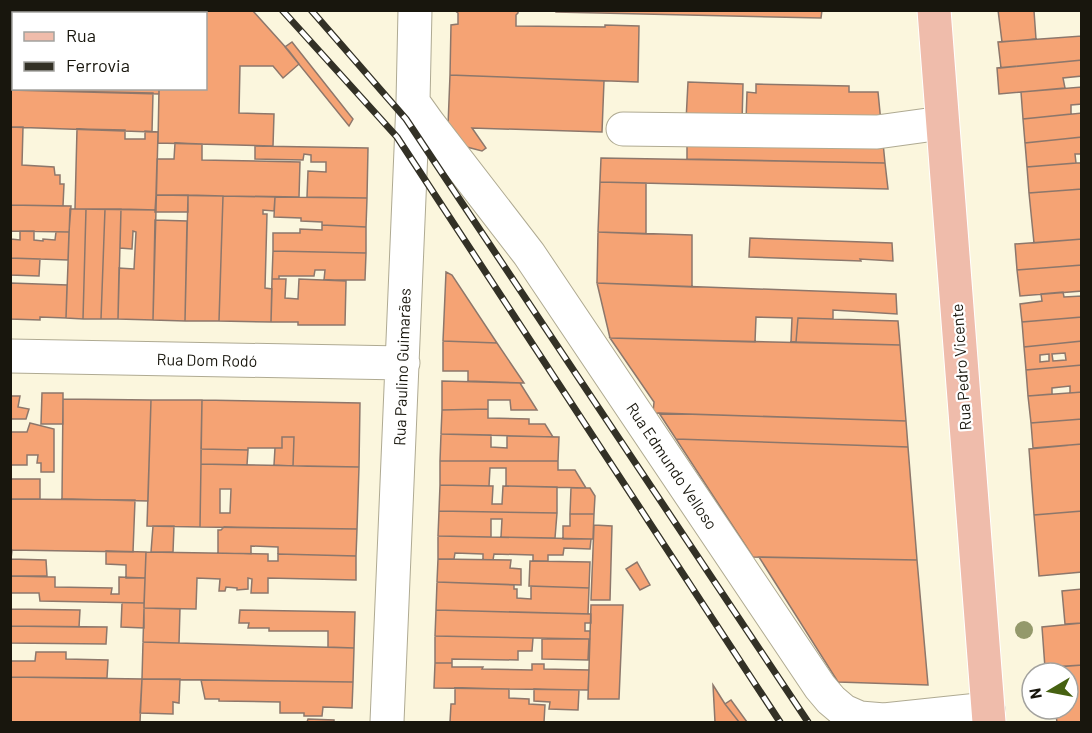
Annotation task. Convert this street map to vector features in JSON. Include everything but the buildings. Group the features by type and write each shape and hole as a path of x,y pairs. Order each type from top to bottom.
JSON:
{"main road":[{"name":"Rua Pedro Vicente","path":"934,10 988,716"}],"street":[{"name":"Rua Paulino Guimarães","path":"387,723 416,10"},
{"name":"Rua Edmundo Velloso","path":"413,102 529,254 820,687 831,700 844,711 860,718 884,720 988,716"},
{"path":"622,129 877,132 942,123"},
{"name":"Rua Dom Rodó","path":"10,356 403,363"}],"railway":[{"path":"282,10 397,137 780,722"},
{"path":"311,10 406,119 808,722"}]}
